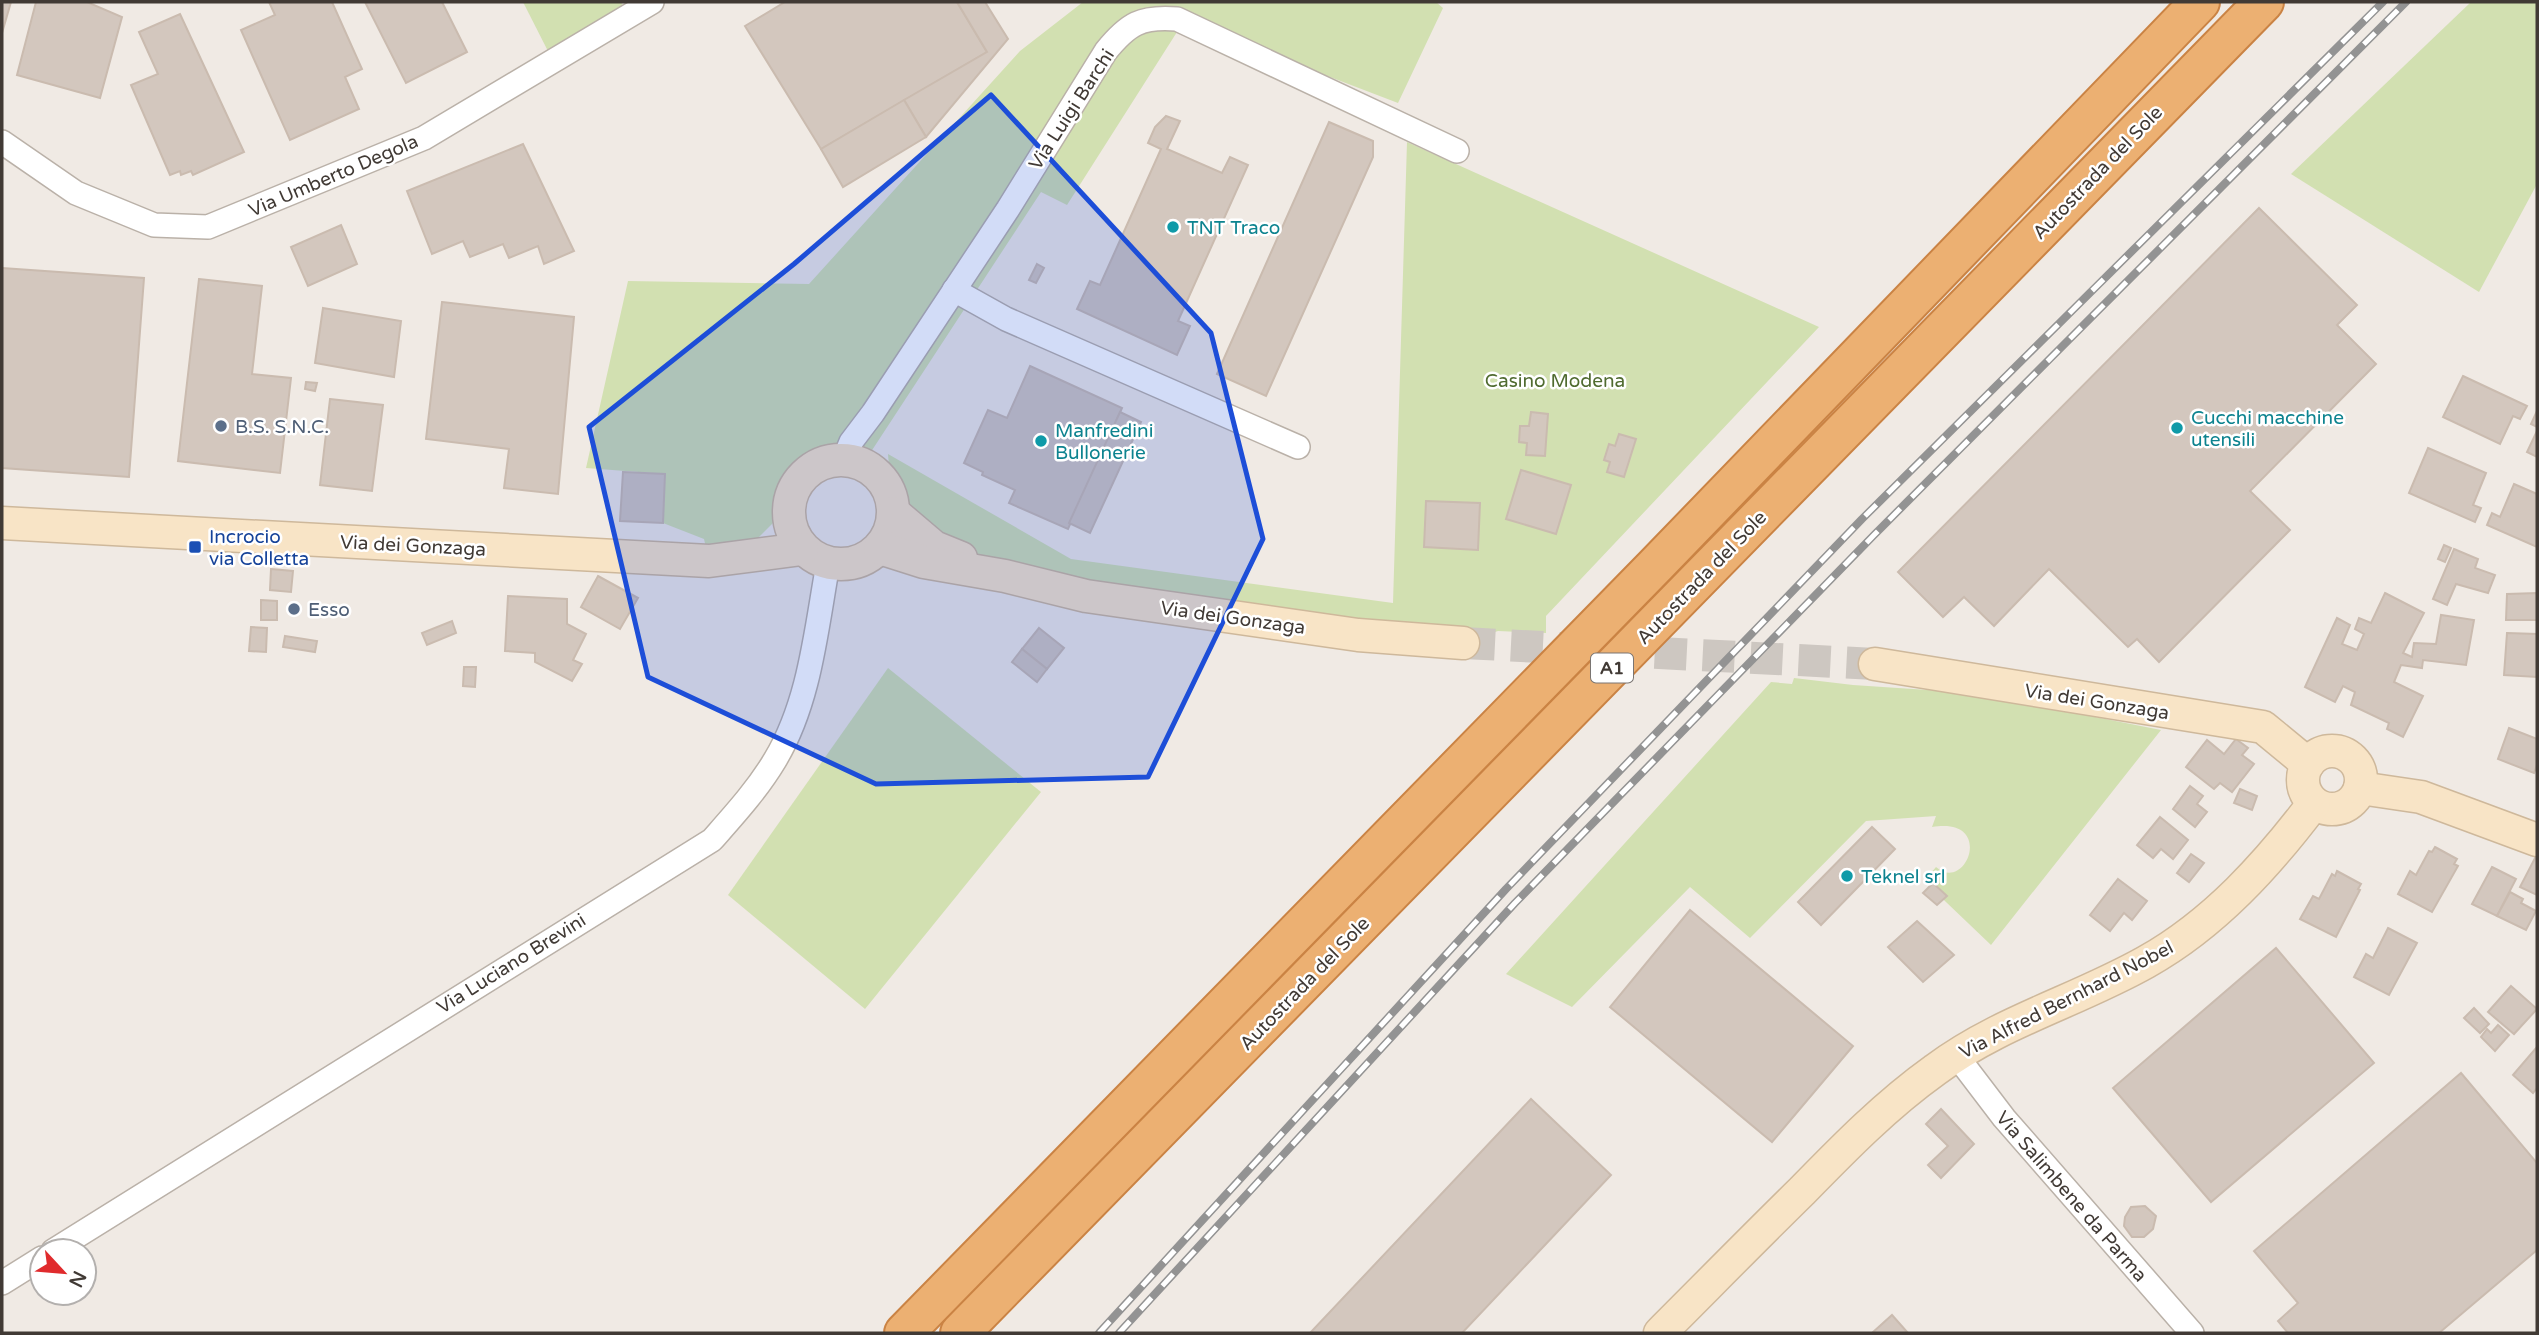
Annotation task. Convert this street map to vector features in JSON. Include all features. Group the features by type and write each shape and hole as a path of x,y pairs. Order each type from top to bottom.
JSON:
{"highway":[{"name":"A1","path":"904,1333 1665,555 2200,2"},
{"name":"Autostrada del Sole","path":"960,1333 2264,2"}],"main road":[{"path":"740,556 788,508 797,482 818,465 844,459 863,464 880,476 891,493 894,513 892,526 880,548"},
{"path":"788,508 791,530 815,556"},
{"name":"Via dei Gonzaga","path":"894,513 934,547 1005,576"},
{"name":"Via dei Gonzaga","path":"2,523 709,561 740,556 815,556 852,563 867,559 880,548 924,562 1005,576 1099,598 1358,635 1463,643"},
{"name":"Via dei Gonzaga","path":"1875,664 2263,727 2308,764"},
{"path":"2327,751 2339,751 2357,765 2361,776 2360,788 2350,803 2341,808 2323,808 2314,803 2304,789 2303,780 2308,764 2317,755 2327,751"},
{"path":"2360,788 2421,797 2537,840"},
{"name":"Via Alfred Bernhard Nobel","path":"1660,1333 1852,1141 1916,1084 1956,1055 2017,1022 2145,963 2176,943 2215,913 2241,887 2293,831 2314,803"}],"street":[{"name":"Via Umberto Degola","path":"2,142 76,193 154,225 208,227 424,138 652,2"},
{"name":"Via Luigi Barchi","path":"844,459 850,442 873,413 1008,209 1106,51 1123,31 1154,17 1177,19 1457,150"},
{"path":"954,290 1006,319 1298,447"},
{"name":"Via Luciano Brevini","path":"75,1237 712,840 747,801 775,760 791,729 808,676 815,556"},
{"name":"Via Salimbene da Parma","path":"1956,1055 2004,1118 2192,1333"},
{"path":"2,1283 28,1267"}],"highlighted area":[{"path":"991,95 1211,333 1263,539 1148,777 876,784 648,677 589,427 794,264"}],"green space":[{"path":"523,2 621,2 628,16 553,61"},
{"path":"1083,2 1436,2 1443,8 1398,103 1184,21 1067,205 1041,192 863,464 844,459 818,465 797,482 788,508 740,556 709,561 704,539 663,523 665,474 586,468 628,281 809,284 1020,51"},
{"path":"2471,2 2537,2 2537,184 2479,292 2291,174"},
{"name":"Casino Modena","path":"1407,142 1819,327 1546,616 1546,633 1498,631 1463,643 1086,596 934,547 891,493 888,454 1071,559 1393,603"},
{"path":"888,668 1041,792 865,1009 728,895"},
{"path":"1794,678 1973,693 2161,730 1991,945 1924,881 1936,867 1947,873 1957,871 1965,863 1969,853 1969,842 1964,832 1952,827 1932,827 1936,816 1866,821 1750,938 1690,887 1572,1007 1506,974 1771,682 1792,684"}],"building":[{"path":"2,2 11,2 2,33"},
{"path":"36,2 87,2 122,17 100,98 17,75"},
{"path":"269,2 332,2 362,69 345,77 359,109 290,140 241,30 275,15"},
{"path":"365,2 442,2 467,52 406,83"},
{"path":"785,2 957,2 987,52 821,149 745,26"},
{"path":"957,2 985,2 1008,39 926,137 904,100 987,52"},
{"path":"180,14 244,152 193,175 191,171 181,175 180,171 170,175 131,85 158,74 139,32"},
{"path":"904,100 926,137 843,187 821,149"},
{"name":"TNT Traco","path":"1166,116 1180,121 1167,149 1222,173 1230,157 1248,165 1178,321 1190,326 1177,355 1077,309 1090,281 1100,285 1161,149 1148,143 1155,127"},
{"path":"1329,122 1373,141 1373,157 1266,396 1217,374"},
{"path":"523,144 574,251 544,264 538,246 509,258 503,244 470,257 463,241 432,254 407,191"},
{"name":"Cucchi macchine utensili","path":"2259,208 2357,305 2337,325 2376,364 2250,491 2290,530 2159,662 2137,639 2128,647 2049,569 1994,626 1964,597 1943,617 1898,572"},
{"path":"341,225 357,264 308,286 291,247"},
{"path":"1037,264 1044,268 1036,283 1029,280"},
{"path":"2,268 144,278 129,477 2,468"},
{"path":"199,279 262,286 252,374 291,378 280,473 178,461"},
{"path":"442,302 574,317 558,494 504,488 509,449 426,439"},
{"path":"323,308 401,321 394,377 315,363"},
{"name":"Manfredini Bullonerie","path":"1030,366 1122,408 1068,529 1009,503 1015,490 982,475 983,472 964,463 988,410 1007,418"},
{"path":"2463,376 2527,406 2520,419 2513,416 2500,444 2443,417"},
{"path":"306,382 317,383 315,391 305,389"},
{"path":"330,399 383,405 372,491 320,485"},
{"path":"2537,411 2537,427 2531,424"},
{"path":"1120,412 1141,422 1090,533 1069,523"},
{"path":"1531,412 1548,414 1545,456 1526,455 1527,443 1519,442 1520,426 1529,426"},
{"path":"2537,431 2537,457 2527,452"},
{"path":"1619,434 1636,439 1624,477 1607,472 1610,462 1604,460 1609,444 1615,446"},
{"path":"2428,448 2486,473 2473,505 2481,508 2475,522 2409,493"},
{"path":"1521,470 1571,485 1556,534 1506,519"},
{"path":"623,472 665,474 663,523 620,521"},
{"path":"2514,484 2537,494 2537,547 2487,525 2492,513 2500,517"},
{"path":"1426,501 1480,503 1478,550 1424,547"},
{"path":"2444,545 2451,548 2445,562 2438,559"},
{"path":"2454,549 2478,559 2475,568 2495,575 2488,593 2456,584 2447,605 2433,599"},
{"path":"271,569 293,571 291,592 270,590"},
{"path":"598,576 638,598 620,629 581,607"},
{"path":"2385,593 2424,613 2403,653 2412,657 2414,643 2436,644 2441,615 2474,620 2466,665 2423,660 2422,668 2401,665 2394,682 2423,696 2403,737 2387,729 2389,723 2351,705 2355,692 2343,686 2335,702 2305,687 2337,618 2350,625 2342,644 2357,650 2364,634 2355,629 2359,618 2371,623"},
{"path":"2537,593 2537,620 2506,620 2507,594"},
{"path":"508,596 567,599 567,624 586,634 573,660 582,664 572,681 535,662 535,653 505,651"},
{"path":"261,600 277,601 277,620 261,620"},
{"path":"452,621 456,633 427,645 422,633"},
{"path":"251,627 267,628 266,652 249,651"},
{"path":"1039,628 1064,648 1047,669 1022,649"},
{"path":"2507,633 2537,634 2537,677 2504,675"},
{"path":"285,636 317,641 315,652 283,647"},
{"path":"1022,649 1047,669 1037,682 1012,662"},
{"path":"464,667 476,667 475,687 463,686"},
{"path":"2509,728 2537,739 2537,765 2534,773 2498,759"},
{"path":"2236,739 2248,748 2242,755 2254,764 2232,792 2220,783 2214,789 2186,767 2207,740 2224,754"},
{"path":"2190,786 2203,796 2197,804 2207,812 2195,827 2173,809"},
{"path":"2240,789 2257,796 2252,810 2234,803"},
{"path":"2160,817 2188,840 2173,859 2161,849 2153,858 2137,845"},
{"name":"Teknel srl","path":"1872,827 1895,849 1821,925 1798,902"},
{"path":"2435,847 2457,859 2454,864 2458,866 2432,912 2398,894 2410,871 2416,875 2429,851 2432,852"},
{"path":"2191,854 2204,863 2189,882 2177,873"},
{"path":"2535,858 2537,859 2537,895 2520,887"},
{"path":"2492,867 2516,879 2497,916 2472,904"},
{"path":"2337,871 2361,884 2336,937 2300,919 2313,896 2319,899 2332,874 2335,876"},
{"path":"2118,879 2147,901 2132,920 2124,913 2110,931 2090,915"},
{"path":"1933,883 1947,896 1937,905 1923,893"},
{"path":"2510,892 2523,899 2521,903 2536,911 2526,930 2497,916"},
{"path":"1690,910 1853,1046 1772,1142 1610,1007"},
{"path":"1917,921 1954,955 1923,982 1888,947"},
{"path":"2388,928 2417,943 2389,995 2354,977 2366,954 2373,958"},
{"path":"2276,948 2374,1063 2211,1202 2113,1088"},
{"path":"2511,986 2537,1009 2514,1034 2488,1012"},
{"path":"2474,1008 2489,1024 2480,1033 2464,1018"},
{"path":"2498,1025 2509,1035 2495,1051 2481,1037 2487,1029 2491,1033"},
{"path":"2537,1047 2537,1088 2533,1093 2513,1075"},
{"path":"2461,1073 2537,1163 2537,1250 2439,1333 2288,1333 2278,1321 2298,1303 2254,1251"},
{"path":"1531,1099 1611,1175 1462,1333 1310,1333"},
{"path":"1941,1109 1974,1144 1941,1178 1928,1165 1948,1146 1926,1124"},
{"path":"2145,1206 2156,1216 2153,1229 2144,1237 2132,1237 2124,1226 2125,1217 2131,1207"},
{"path":"1892,1315 1908,1333 1872,1333"}],"tunnel":[{"path":"1463,643 1875,664"}],"railway":[{"path":"1099,1333 1506,889 1862,519 2383,2"},
{"path":"1119,1333 1515,903 1874,535 2406,2"}],"place":[{"name":"TNT Traco","path":"1173,227"},
{"name":"B.S. S.N.C.","path":"221,426"},
{"name":"Cucchi macchine utensili","path":"2177,428"},
{"name":"Manfredini Bullonerie","path":"1041,441"},
{"name":"Incrocio via Colletta","path":"195,547"},
{"name":"Esso","path":"294,609"},
{"name":"Teknel srl","path":"1847,876"}]}
